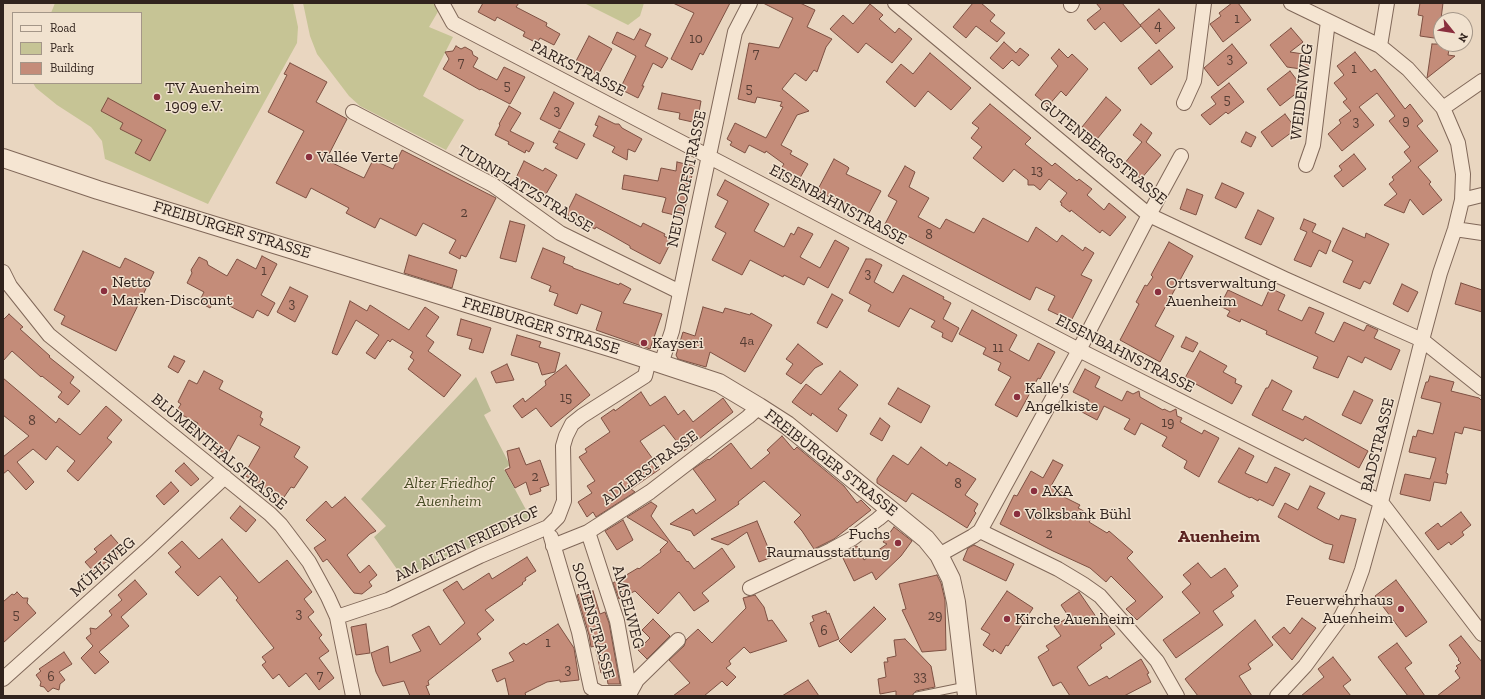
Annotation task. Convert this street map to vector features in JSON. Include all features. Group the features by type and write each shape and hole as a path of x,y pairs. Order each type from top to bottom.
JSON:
{"street":[{"name":"PARKSTRASSE","path":"442,3 453,23 709,156"},
{"name":"NEUDORFSTRASSE","path":"655,362 672,331 735,32 750,3"},
{"name":"GUTENBERGSTRASSE","path":"895,3 1149,215 1292,282 1422,340 1482,388"},
{"path":"1184,103 1194,80 1204,3"},
{"name":"BADSTRASSE","path":"1277,696 1305,666 1341,617 1354,592 1362,570 1440,274 1455,229 1462,200 1463,174 1458,143 1443,108 1408,69 1380,46 1291,3"},
{"path":"1380,46 1387,3"},
{"name":"WEIDENWEG","path":"1306,165 1313,145 1328,22"},
{"path":"1443,108 1482,81"},
{"name":"TURNPLATZSTRASSE","path":"353,112 493,186 560,233 680,292"},
{"name":"EISENBAHNSTRASSE","path":"709,156 1079,350 1381,502 1482,634"},
{"path":"939,555 980,531 1079,350 1181,156"},
{"name":"FREIBURGER STRASSE","path":"3,158 98,190 138,201 718,383 787,425 926,539 939,555 951,579 956,602 966,691"},
{"path":"1462,200 1482,195"},
{"path":"1455,229 1482,233"},
{"name":"BLUMENTHALSTRASSE","path":"3,272 7,289 49,336 270,514 299,547 309,562 337,617 353,696"},
{"name":"AM ALTEN FRIEDHOF","path":"337,617 388,600 480,556 548,527 558,517 564,501 563,446 572,424 645,376 655,362"},
{"name":"ADLERSTRASSE","path":"554,546 588,532 650,492 759,407"},
{"name":"MÜHLWEG","path":"3,679 225,478"},
{"path":"750,588 831,550 852,538 890,509"},
{"name":"SOFIENSTRASSE","path":"548,527 579,632 591,688 600,693 630,694 637,680 678,640"},
{"path":"980,531 1058,569 1100,596 1157,661 1177,696"},
{"name":"AMSELWEG","path":"588,532 617,621 630,694"}],"lane":[{"path":"917,696 966,691"}],"green space":[{"name":"TV Auenheim 1909 e.V.","path":"55,3 293,3 298,27 297,43 208,204 105,159 102,141 91,127 57,105 36,88 34,84 142,84 142,12 51,12"},
{"path":"303,3 443,3 429,27 453,37 423,96 464,120 446,150 360,106 349,96 317,54 310,36"},
{"path":"584,3 644,3 640,16 628,25"},
{"name":"Alter Friedhof Auenheim","path":"476,377 491,411 484,415 510,465 504,469 531,519 404,579 374,537 386,526 361,499"}],"building":[{"path":"483,3 519,3 516,7 547,23 546,26 560,34 554,45 540,38 537,43 523,36 525,32 497,17 495,21 478,12"},
{"path":"673,3 730,3 703,55 700,53 692,70 671,59 694,13"},
{"path":"763,3 800,3 815,10 807,27 832,39 826,47 817,72 814,70 806,81 795,73 782,89 809,111 797,115 781,145 792,151 790,154 808,164 797,183 778,173 784,164 766,151 765,153 749,145 745,153 730,145 732,142 727,139 735,123 766,138 783,107 780,106 782,102 757,97 755,103 738,99 749,43 779,48 793,18"},
{"path":"973,3 981,3 995,15 990,21 1005,33 997,42 976,26 966,38 953,27"},
{"path":"1096,3 1122,3 1141,26 1121,42 1104,22 1095,30 1087,20 1101,9"},
{"path":"1232,3 1238,3 1251,20 1223,42 1210,24 1221,16 1219,13"},
{"path":"1420,3 1443,3 1442,12 1433,12 1433,38 1420,36 1423,16 1418,15"},
{"path":"870,4 883,15 879,19 895,33 899,28 912,39 892,63 866,43 858,53 830,29 843,15 853,24"},
{"path":"1159,9 1175,28 1156,44 1140,25"},
{"path":"1291,28 1303,42 1290,52 1310,55 1308,70 1287,67 1270,45"},
{"path":"640,29 651,34 645,46 668,58 662,68 653,63 638,98 620,89 636,56 612,43 617,32 634,40"},
{"path":"589,36 612,49 598,75 575,63"},
{"path":"1004,42 1016,53 1020,48 1029,55 1019,66 1012,60 1003,69 990,58"},
{"path":"1232,44 1247,63 1218,86 1204,68"},
{"path":"1432,44 1433,52 1449,52 1448,55 1455,56 1427,78"},
{"path":"456,46 461,49 465,47 472,51 473,55 478,58 473,67 497,80 504,67 525,77 510,104 481,89 480,90 443,69 449,59 445,52 453,51"},
{"path":"1059,49 1068,58 1072,54 1088,69 1066,96 1061,91 1048,106 1035,95 1058,66 1051,58"},
{"path":"1159,50 1173,67 1151,85 1138,68"},
{"path":"1355,52 1371,72 1375,69 1405,109 1410,104 1423,121 1417,126 1438,151 1418,167 1431,182 1429,184 1442,200 1423,215 1410,199 1404,213 1384,205 1397,194 1389,184 1394,180 1392,177 1411,161 1404,152 1410,147 1389,121 1395,116 1377,93 1359,107 1374,125 1342,151 1328,134 1341,123 1339,120 1351,111 1343,102 1347,99 1334,83 1344,75 1337,66"},
{"path":"930,53 971,88 951,110 928,91 915,107 886,82 901,64 913,74"},
{"path":"290,63 327,82 316,102 347,119 326,160 364,178 373,160 393,169 402,150 496,198 466,257 461,255 460,259 449,253 456,240 423,223 416,236 380,218 375,228 346,213 349,208 311,188 306,198 276,183 304,131 268,112 287,75 284,74"},
{"path":"1290,71 1303,88 1280,106 1267,89"},
{"path":"1229,83 1244,102 1228,114 1226,112 1210,125 1201,115 1216,104 1211,97"},
{"path":"554,92 574,103 560,129 540,119"},
{"path":"662,93 701,101 697,123 679,119 680,113 658,109"},
{"path":"1106,97 1121,110 1097,139 1082,127"},
{"path":"108,98 166,130 150,161 135,153 142,140 120,129 123,123 101,111"},
{"path":"990,104 1031,138 1025,144 1052,166 1055,163 1077,181 1079,179 1092,189 1087,195 1104,210 1109,203 1126,217 1110,236 1102,230 1100,233 1071,210 1070,212 1061,205 1062,203 1060,202 1067,193 1049,179 1040,190 1034,185 1028,185 1028,180 1014,169 1003,182 973,158 982,147 971,138 979,128 972,123"},
{"path":"509,106 521,113 510,131 534,143 529,152 526,150 525,153 508,144 509,142 495,135"},
{"path":"1285,114 1296,129 1272,147 1261,132"},
{"path":"599,116 615,124 619,124 622,128 642,139 635,152 628,149 627,160 612,152 615,147 593,136 598,126 595,125"},
{"path":"1141,124 1152,133 1146,142 1161,155 1141,179 1124,164 1142,142 1133,135"},
{"path":"559,131 585,144 577,159 555,148 558,144 553,142"},
{"path":"1246,132 1256,137 1251,147 1241,142"},
{"path":"1354,154 1366,169 1343,187 1334,176 1342,170 1339,166"},
{"path":"834,159 849,168 846,174 881,191 868,215 817,191"},
{"path":"524,161 543,171 545,168 557,175 546,194 541,191 540,193 515,180"},
{"path":"677,162 694,166 683,217 662,212 666,198 622,189 624,175 658,181 661,168 676,171"},
{"path":"905,166 915,172 909,187 929,198 918,217 940,229 946,219 974,233 983,218 1028,242 1036,227 1057,242 1062,235 1083,251 1085,247 1094,253 1081,275 1092,280 1071,321 1048,310 1055,296 1036,287 1030,300 885,224 897,201 888,196"},
{"path":"725,180 769,204 754,231 784,247 791,233 794,235 798,227 813,234 800,257 820,268 835,240 849,248 828,288 808,277 804,285 784,275 783,277 750,260 742,275 712,260 726,233 715,227 728,201 717,195"},
{"path":"1222,183 1244,193 1236,208 1215,198"},
{"path":"1187,189 1203,195 1196,215 1180,209"},
{"path":"576,194 641,227 643,223 665,234 664,236 672,240 660,264 596,227 595,229 566,214"},
{"path":"1258,210 1274,218 1261,245 1245,238"},
{"path":"1304,219 1316,224 1312,232 1331,241 1326,254 1319,250 1311,267 1294,260 1307,232 1300,229"},
{"path":"510,221 525,225 516,262 500,258"},
{"path":"1343,228 1365,238 1366,233 1389,244 1370,284 1364,281 1360,289 1343,282 1353,261 1332,251"},
{"path":"1169,242 1193,256 1155,326 1174,336 1160,362 1120,340 1139,304 1136,302 1145,285 1147,286 1153,277 1151,275"},
{"path":"543,248 565,257 563,263 573,268 619,285 620,283 631,289 623,303 662,314 650,349 596,330 602,312 581,304 577,314 554,305 558,294 549,291 551,286 531,278"},
{"name":"Netto Marken-Discount","path":"83,251 120,268 125,258 154,272 116,351 61,324 65,316 54,310"},
{"path":"409,255 457,270 452,288 404,273"},
{"path":"262,256 277,264 261,295 275,303 268,316 257,310 253,318 216,299 210,308 199,302 204,292 187,283 192,273 191,270 199,257 207,261 208,265 227,276 237,259 256,269"},
{"path":"866,259 871,259 882,265 874,282 893,293 903,275 944,297 943,299 951,303 943,319 959,328 952,342 942,337 943,333 931,327 935,321 910,308 899,327 868,311 871,305 849,293"},
{"path":"1461,283 1482,290 1482,312 1455,304"},
{"path":"1402,284 1418,292 1408,312 1393,304"},
{"path":"290,287 308,296 295,322 277,312"},
{"path":"1270,288 1285,295 1278,310 1302,321 1309,307 1324,313 1315,333 1334,342 1344,322 1364,331 1367,325 1378,330 1374,338 1400,350 1391,370 1365,357 1362,363 1348,356 1338,378 1313,368 1318,357 1266,334 1267,331 1241,319 1240,322 1227,316 1230,311 1220,306 1228,290 1262,306"},
{"path":"832,294 843,300 827,328 817,323"},
{"path":"350,301 367,311 370,305 409,330 425,307 439,317 426,336 434,342 428,351 461,375 444,397 408,369 414,360 410,357 413,352 392,339 390,342 388,340 375,359 366,353 379,335 356,320 337,355 332,353"},
{"path":"703,307 723,313 725,308 750,315 751,313 772,325 745,372 710,352 706,367 678,359 676,355 683,332 695,336"},
{"path":"972,310 1017,335 1009,350 1029,361 1038,343 1055,352 1040,379 1038,378 1017,417 995,405 1011,377 998,370 1001,363 983,354 986,348 959,334"},
{"path":"9,314 23,327 20,329 50,356 49,357 74,377 70,383 80,391 68,405 58,397 62,392 42,376 41,377 12,351 3,361 3,320"},
{"path":"461,319 491,328 483,353 469,349 472,339 457,335"},
{"path":"517,335 541,342 539,347 560,353 555,372 542,375 538,363 511,355"},
{"path":"1186,337 1198,343 1193,352 1181,347"},
{"path":"798,344 823,364 815,368 801,384 786,374 793,364 786,359"},
{"path":"1200,351 1227,366 1223,372 1236,379 1235,383 1242,386 1232,404 1185,378"},
{"path":"174,356 185,361 178,373 168,367"},
{"path":"507,364 514,380 496,383 491,372"},
{"path":"566,365 590,395 551,427 536,408 522,418 513,406 523,398 525,402 546,385 545,381"},
{"path":"1085,369 1100,377 1095,387 1122,401 1127,391 1133,394 1139,391 1140,397 1163,410 1164,409 1170,412 1176,409 1177,416 1182,418 1180,422 1202,434 1204,430 1219,438 1199,477 1184,468 1187,461 1162,446 1167,437 1141,423 1135,435 1124,429 1130,419 1104,406 1097,420 1082,412 1089,400 1073,392"},
{"path":"204,371 223,381 219,389 262,412 260,417 263,419 260,425 300,447 294,457 308,467 294,488 291,487 280,503 268,495 271,491 244,475 260,447 238,435 227,455 213,447 215,443 194,432 198,423 176,412 181,404 178,402 189,380 197,384"},
{"path":"840,371 858,385 838,409 847,415 837,432 812,413 811,416 792,402 806,384 821,395"},
{"path":"1430,376 1454,382 1451,391 1479,398 1482,401 1482,431 1464,427 1462,434 1455,432 1446,473 1448,474 1446,484 1434,482 1430,501 1400,494 1405,474 1430,479 1436,458 1409,452 1413,436 1416,437 1418,430 1433,434 1441,403 1421,398 1426,382 1428,382"},
{"path":"3,378 56,423 59,418 80,435 106,406 122,420 107,438 112,442 78,481 67,471 75,461 57,446 46,460 33,449 17,462 34,482 26,490 8,470 3,474 3,457 29,436 3,415"},
{"path":"1272,380 1292,391 1282,410 1303,420 1305,416 1368,451 1359,468 1305,438 1303,441 1252,415 1266,388 1268,388"},
{"path":"898,388 930,406 921,423 888,404"},
{"path":"1354,391 1373,400 1361,424 1342,415"},
{"path":"641,392 650,406 665,396 678,415 684,410 693,422 723,398 733,412 684,451 664,425 640,441 660,469 631,489 635,492 596,517 593,512 587,517 578,502 592,493 587,486 595,481 579,457 587,452 585,449 610,432 601,418 614,409 615,411"},
{"path":"880,418 890,426 882,441 870,434"},
{"path":"782,436 794,450 797,447 844,486 857,503 861,500 871,510 834,539 814,549 794,522 801,515 764,481 738,502 739,504 694,536 691,531 670,524 693,509 696,514 716,500 693,469 708,459 709,460 731,443 751,469 770,453 767,450"},
{"path":"921,447 947,466 949,462 976,479 965,495 978,504 974,511 976,513 967,528 912,493 906,502 877,483 877,479 893,455 908,465"},
{"path":"519,448 526,465 540,460 549,485 540,488 541,491 530,495 526,482 515,488 505,470 510,468 507,451"},
{"path":"1239,448 1254,456 1245,473 1267,483 1275,467 1290,474 1273,506 1259,499 1258,501 1251,497 1250,498 1218,482"},
{"path":"1053,460 1063,465 1051,486 1065,494 1064,497 1080,505 1078,508 1093,516 1089,522 1107,533 1109,531 1133,552 1127,558 1163,597 1137,620 1126,609 1136,601 1111,576 1106,582 1090,568 1000,524 1014,495 1017,496 1031,471 1043,478"},
{"path":"184,463 199,479 191,486 175,471"},
{"path":"171,482 179,491 164,505 156,496"},
{"path":"1310,486 1325,493 1317,508 1339,520 1341,515 1356,519 1344,563 1329,559 1333,545 1325,543 1278,517 1285,503 1298,510"},
{"path":"345,497 376,531 370,534 347,555 360,573 369,565 377,575 369,582 372,586 362,594 354,593 327,559 323,562 314,548 326,540 306,520 326,501 332,508"},
{"path":"651,502 657,506 651,516 678,552 679,551 694,569 722,548 735,567 702,593 709,601 694,611 679,592 658,614 635,591 619,599 613,583 638,568 639,569 661,552 660,550 668,542 627,517"},
{"path":"240,506 256,520 246,532 230,518"},
{"path":"1461,512 1471,525 1462,532 1464,535 1451,545 1449,542 1438,550 1425,533 1438,523 1441,527"},
{"path":"623,520 633,540 617,550 605,531"},
{"path":"757,521 772,557 759,562 747,532 728,545 711,539"},
{"path":"894,527 912,541 901,556 876,580 872,572 854,581 841,554 857,546 864,560 887,544 883,542"},
{"path":"111,535 123,549 94,572 85,562 97,552 94,549"},
{"path":"222,539 259,583 287,560 312,592 304,599 314,612 308,617 322,635 319,638 329,651 319,658 334,678 319,690 306,673 289,687 279,674 273,679 262,665 266,662 262,657 274,648 236,600 238,598 220,576 198,596 175,572 181,567 168,553 182,541 199,559"},
{"path":"974,545 1014,564 1006,581 963,560 968,548"},
{"path":"527,557 536,571 525,578 526,580 522,583 523,584 485,610 494,620 477,634 481,639 428,681 429,685 426,686 430,696 410,696 404,681 383,686 376,672 371,653 388,646 390,663 421,651 412,635 429,626 440,645 465,623 443,590 457,581 463,590 489,573 492,579"},
{"path":"1198,563 1211,578 1225,568 1238,586 1231,592 1234,596 1213,611 1223,625 1176,658 1163,640 1200,613 1182,592 1191,584 1183,575"},
{"path":"937,575 941,583 945,600 946,650 922,652 902,610 906,609 899,584"},
{"path":"135,580 147,594 121,617 129,626 99,652 109,662 95,674 81,658 93,646 86,638 91,634 90,628 96,629 112,615 109,611 122,600 118,595"},
{"name":"Feuerwehrhaus Auenheim","path":"1396,580 1427,622 1406,637 1375,596"},
{"path":"593,591 600,614 605,612 609,623 620,684 608,684 606,672 601,673 595,646 591,647 577,595"},
{"name":"Kirche Auenheim","path":"1007,591 1033,608 1001,654 994,649 993,652 983,645 990,634 981,629"},
{"path":"17,592 23,598 28,598 27,603 36,613 3,643 3,602 12,594 14,595"},
{"path":"1079,592 1101,624 1105,621 1115,634 1100,645 1102,648 1077,667 1089,686 1107,676 1109,679 1141,659 1149,673 1147,674 1151,682 1124,696 1070,696 1061,682 1053,686 1038,657 1049,650 1046,646 1061,636 1054,626 1069,617 1061,605"},
{"path":"755,595 764,607 768,621 772,620 787,641 750,653 744,647 729,661 731,664 726,668 736,677 727,686 722,681 704,696 673,696 690,683 669,660 684,646 686,640 698,629 712,643 746,608 743,598"},
{"path":"874,607 886,619 851,653 839,641"},
{"path":"826,611 827,614 829,613 839,639 819,647 810,623 814,621 812,616"},
{"path":"1302,618 1316,628 1292,660 1272,637 1284,627 1290,634"},
{"path":"653,619 670,636 647,659 638,650 650,638 642,630"},
{"path":"1255,620 1273,645 1248,664 1251,669 1239,676 1252,696 1198,696 1185,679"},
{"path":"366,624 370,653 356,655 351,627"},
{"path":"558,624 574,648 579,680 547,682 525,693 526,696 509,696 505,678 497,682 492,670 514,661 509,653 524,643 526,645"},
{"path":"1461,636 1482,662 1482,696 1437,696 1460,678 1455,671 1458,668 1456,666 1461,663 1449,645"},
{"path":"905,639 931,666 935,687 916,691 912,696 896,696 896,691 880,694 878,679 886,677 884,662 888,662 887,658 896,656 894,640"},
{"path":"1397,643 1412,663 1405,668 1425,696 1408,696 1378,657"},
{"path":"64,652 72,664 59,672 65,680 60,684 59,690 53,688 48,692 44,687 40,686 41,682 36,675 41,671 39,669"},
{"path":"1333,657 1351,680 1343,686 1351,696 1301,696 1324,677 1318,669"},
{"path":"808,680 819,696 782,696"}],"place":[{"name":"TV Auenheim 1909 e.V.","path":"157,97"},
{"name":"Vallée Verte","path":"309,157"},
{"name":"Netto Marken-Discount","path":"104,291"},
{"name":"Ortsverwaltung Auenheim","path":"1158,292"},
{"name":"Kayseri","path":"644,343"},
{"name":"Kalle's Angelkiste","path":"1017,397"},
{"name":"AXA","path":"1034,491"},
{"name":"Volksbank Bühl","path":"1017,514"},
{"name":"Fuchs Raumausstattung","path":"898,543"},
{"name":"Feuerwehrhaus Auenheim","path":"1401,609"},
{"name":"Kirche Auenheim","path":"1007,619"}],"district":[{"name":"Auenheim","path":"1219,537"}]}
